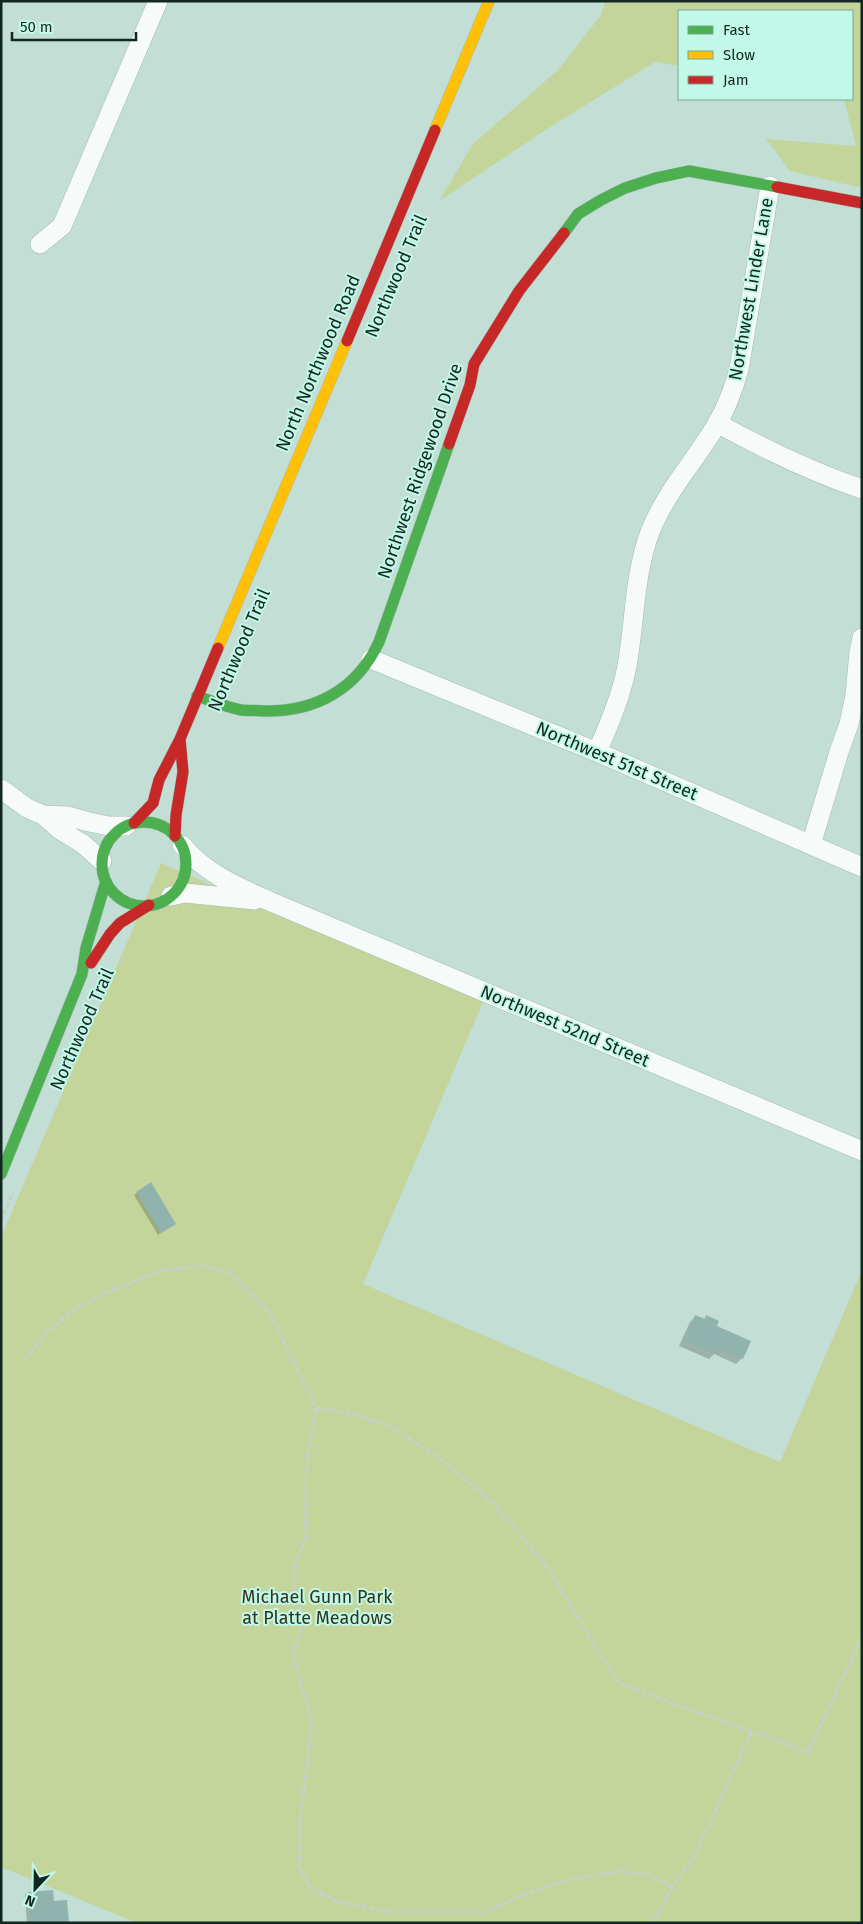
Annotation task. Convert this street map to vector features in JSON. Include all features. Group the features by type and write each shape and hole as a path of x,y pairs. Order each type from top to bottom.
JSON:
{"street":[{"path":"40,244 62,226 158,1"},
{"name":"North Northwood Road","path":"130,824 153,803 159,780 180,739 489,1"},
{"name":"Northwest Ridgewood Drive","path":"197,696 242,710 273,711 304,708 329,697 351,682 371,659 379,642 470,385 474,364 519,291 578,214 625,188 656,178 689,172 862,203"},
{"name":"Northwest Linder Lane","path":"597,752 618,702 627,666 639,571 650,531 661,507 717,423 732,392 739,369 770,186"},
{"path":"717,423 784,459 862,489"},
{"path":"811,844 849,724 856,695 859,652 862,638"},
{"name":"Northwest 51st Street","path":"371,659 597,752 862,866"},
{"name":"North Northwood Road","path":"179,840 176,815 183,772 180,739"},
{"path":"1,789 27,808 43,815 60,830 83,844 102,860"},
{"path":"43,815 66,816 109,826 130,824 155,823 166,828 179,840 186,856 184,878 179,888 161,902 137,905 124,900 113,892 106,881 102,860 104,850 109,840 130,824"},
{"name":"Northwest 52nd Street","path":"179,840 194,859 211,873 269,901 862,1151"},
{"path":"1,1174 82,974 86,948 106,881"},
{"name":"Northwest 52nd Street","path":"171,896 185,893 269,901"},
{"path":"82,974 120,923 149,905"}],"path":[{"path":"1,1221 16,1186"},
{"path":"25,1359 47,1332 76,1308 114,1288 164,1270 202,1266 229,1272 270,1313 316,1408 307,1460 305,1539 296,1562 294,1584 304,1620 293,1654 312,1724 299,1831 299,1866 311,1889 336,1901 388,1912 485,1912 530,1892 569,1880 620,1872 648,1875 673,1886"},
{"path":"316,1408 349,1413 390,1426 446,1463 496,1506 548,1568 620,1684 808,1752 862,1637"},
{"path":"653,1923 673,1886 696,1853 751,1732"}],"green space":[{"path":"605,1 862,1 862,188 790,171 766,139 856,146 844,100 853,100 853,10 678,10 678,66 655,62 550,127 439,201 473,144 558,70 601,15"},
{"name":"Michael Gunn Park at Platte Meadows","path":"161,863 483,1002 363,1284 780,1462 862,1270 862,1923 137,1923 1,1867 1,1237"}],"building":[{"path":"151,1182 176,1224 161,1233 136,1192"},
{"path":"695,1315 705,1319 706,1315 719,1321 717,1326 751,1341 743,1359 718,1348 716,1354 684,1340"},
{"path":"53,1890 54,1901 67,1900 69,1923 29,1923 27,1892"}],"traffic: fast":[{"path":"564,233 578,214 601,200 625,188 656,178 689,171 777,187"},
{"path":"197,696 241,710 283,710 317,702 333,695 347,685 370,659 379,642 449,444"},
{"path":"144,822 160,825 179,841 183,848 186,864 183,880 167,899 160,903 144,906 128,903 109,887 105,880 102,864 105,848 121,829 128,825 144,822"},
{"path":"1,1174 82,974 86,948 106,881"}],"traffic: slow":[{"path":"435,130 489,1"},
{"path":"218,648 347,341"}],"traffic: jam":[{"path":"347,341 435,130"},
{"path":"777,187 862,203"},
{"path":"449,444 470,385 474,364 519,291 564,233"},
{"path":"134,823 153,803 159,780 180,739 218,648"},
{"path":"175,836 176,815 183,772 180,739"},
{"path":"91,963 110,934 120,923 149,905"}]}
